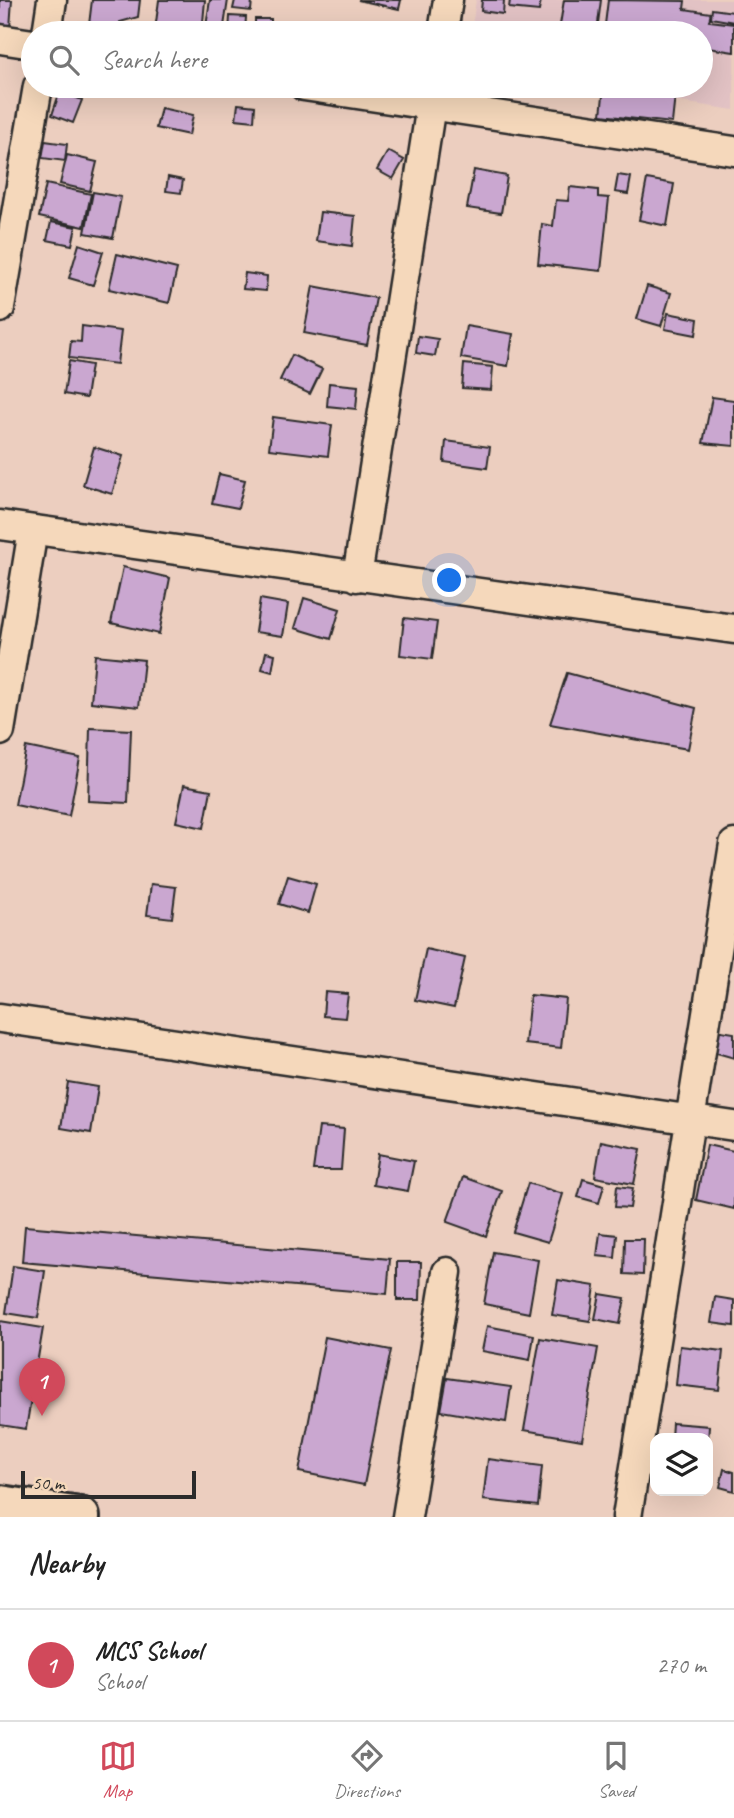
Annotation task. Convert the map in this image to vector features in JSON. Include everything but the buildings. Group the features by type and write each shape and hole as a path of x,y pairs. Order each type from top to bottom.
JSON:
{"main road":[{"path":"0,1505 80,1517"}],"street":[{"path":"49,21 52,0"},
{"path":"445,21 448,0"},
{"path":"0,39 21,42"},
{"path":"0,308 36,98"},
{"path":"357,577 433,98"},
{"path":"449,98 734,151"},
{"path":"0,525 734,629"},
{"path":"0,731 33,530"},
{"path":"627,1517 734,844"},
{"path":"0,1018 734,1126"},
{"path":"407,1517 447,1272"}],"shaded area":[{"path":"476,0 734,0 734,110 655,98 713,98 713,21 473,21"}],"place":[{"name":"MCS School","path":"42,1416"}]}
